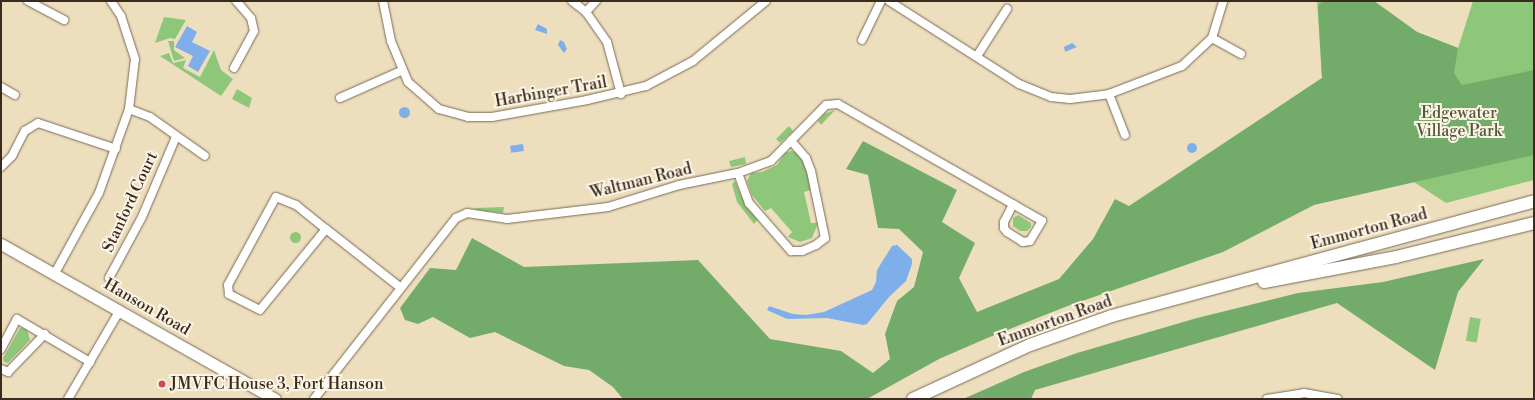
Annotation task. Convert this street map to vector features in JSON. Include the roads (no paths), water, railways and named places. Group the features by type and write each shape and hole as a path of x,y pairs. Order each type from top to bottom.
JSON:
{"main road":[{"name":"Emmorton Road","path":"913,399 978,367 1062,333 1213,288 1534,201"},
{"name":"Emmorton Road","path":"1213,288 1252,284 1396,257 1534,223"}],"street":[{"path":"28,1 64,20"},
{"path":"55,273 99,193 130,109 134,79 134,53 121,16 111,1"},
{"path":"234,68 254,31 251,18 236,1"},
{"name":"Harbinger Trail","path":"383,1 391,40 401,71 412,87 427,101 451,114 468,117 492,116 620,94 662,80 683,68 766,1"},
{"path":"572,1 586,12 607,42 620,94"},
{"path":"586,12 596,1"},
{"path":"862,40 881,1"},
{"path":"889,1 977,56 1008,78 1051,97 1076,99 1109,94 1182,66 1212,38 1223,1"},
{"path":"977,56 1007,9"},
{"path":"1212,38 1241,54"},
{"path":"340,98 401,71"},
{"path":"1,87 15,95"},
{"path":"1109,94 1125,134"},
{"name":"Waltman Road","path":"314,399 450,223 462,215 507,219 608,207 679,184 738,173 771,161 822,108 838,104 1013,204 1042,221 1030,241 1023,242 1006,232 1004,228 1004,222 1013,204"},
{"path":"130,109 150,117 176,137 205,156"},
{"path":"1,167 12,156 25,131 38,123 116,149"},
{"name":"Stanford Court","path":"109,278 142,217 176,137"},
{"path":"738,173 749,203 791,251 802,252 816,245 825,238 811,171 806,158 791,141"},
{"path":"326,229 260,310 229,294 228,285 276,197 296,205 401,288"},
{"name":"Hanson Road","path":"1,244 55,273 275,399"},
{"path":"68,399 120,310"},
{"path":"1,349 17,319 45,334 90,362"},
{"path":"1,369 8,372 45,334"},
{"path":"1267,399 1304,393 1337,399"}],"water":[{"path":"538,24 547,29 547,34 535,30"},
{"path":"187,26 197,32 192,42 210,51 198,72 188,66 193,56 175,47"},
{"path":"560,40 564,42 567,49 564,53 558,45"},
{"path":"1072,43 1077,47 1065,52 1064,47"},
{"path":"404,106 408,108 410,112 408,116 404,118 400,116 398,112 400,108"},
{"path":"1192,143 1197,148 1192,153 1187,148"},
{"path":"523,144 524,151 511,153 510,146"},
{"path":"897,245 912,259 912,264 906,281 889,297 867,324 863,325 827,318 787,319 767,310 769,306 793,314 806,315 824,312 872,290 876,282 877,270 892,246"}],"place":[{"name":"JMVFC House 3, Fort Hanson","path":"162,384"}],"park label":[{"name":"Edgewater Village Park","path":"1459,122"}]}
